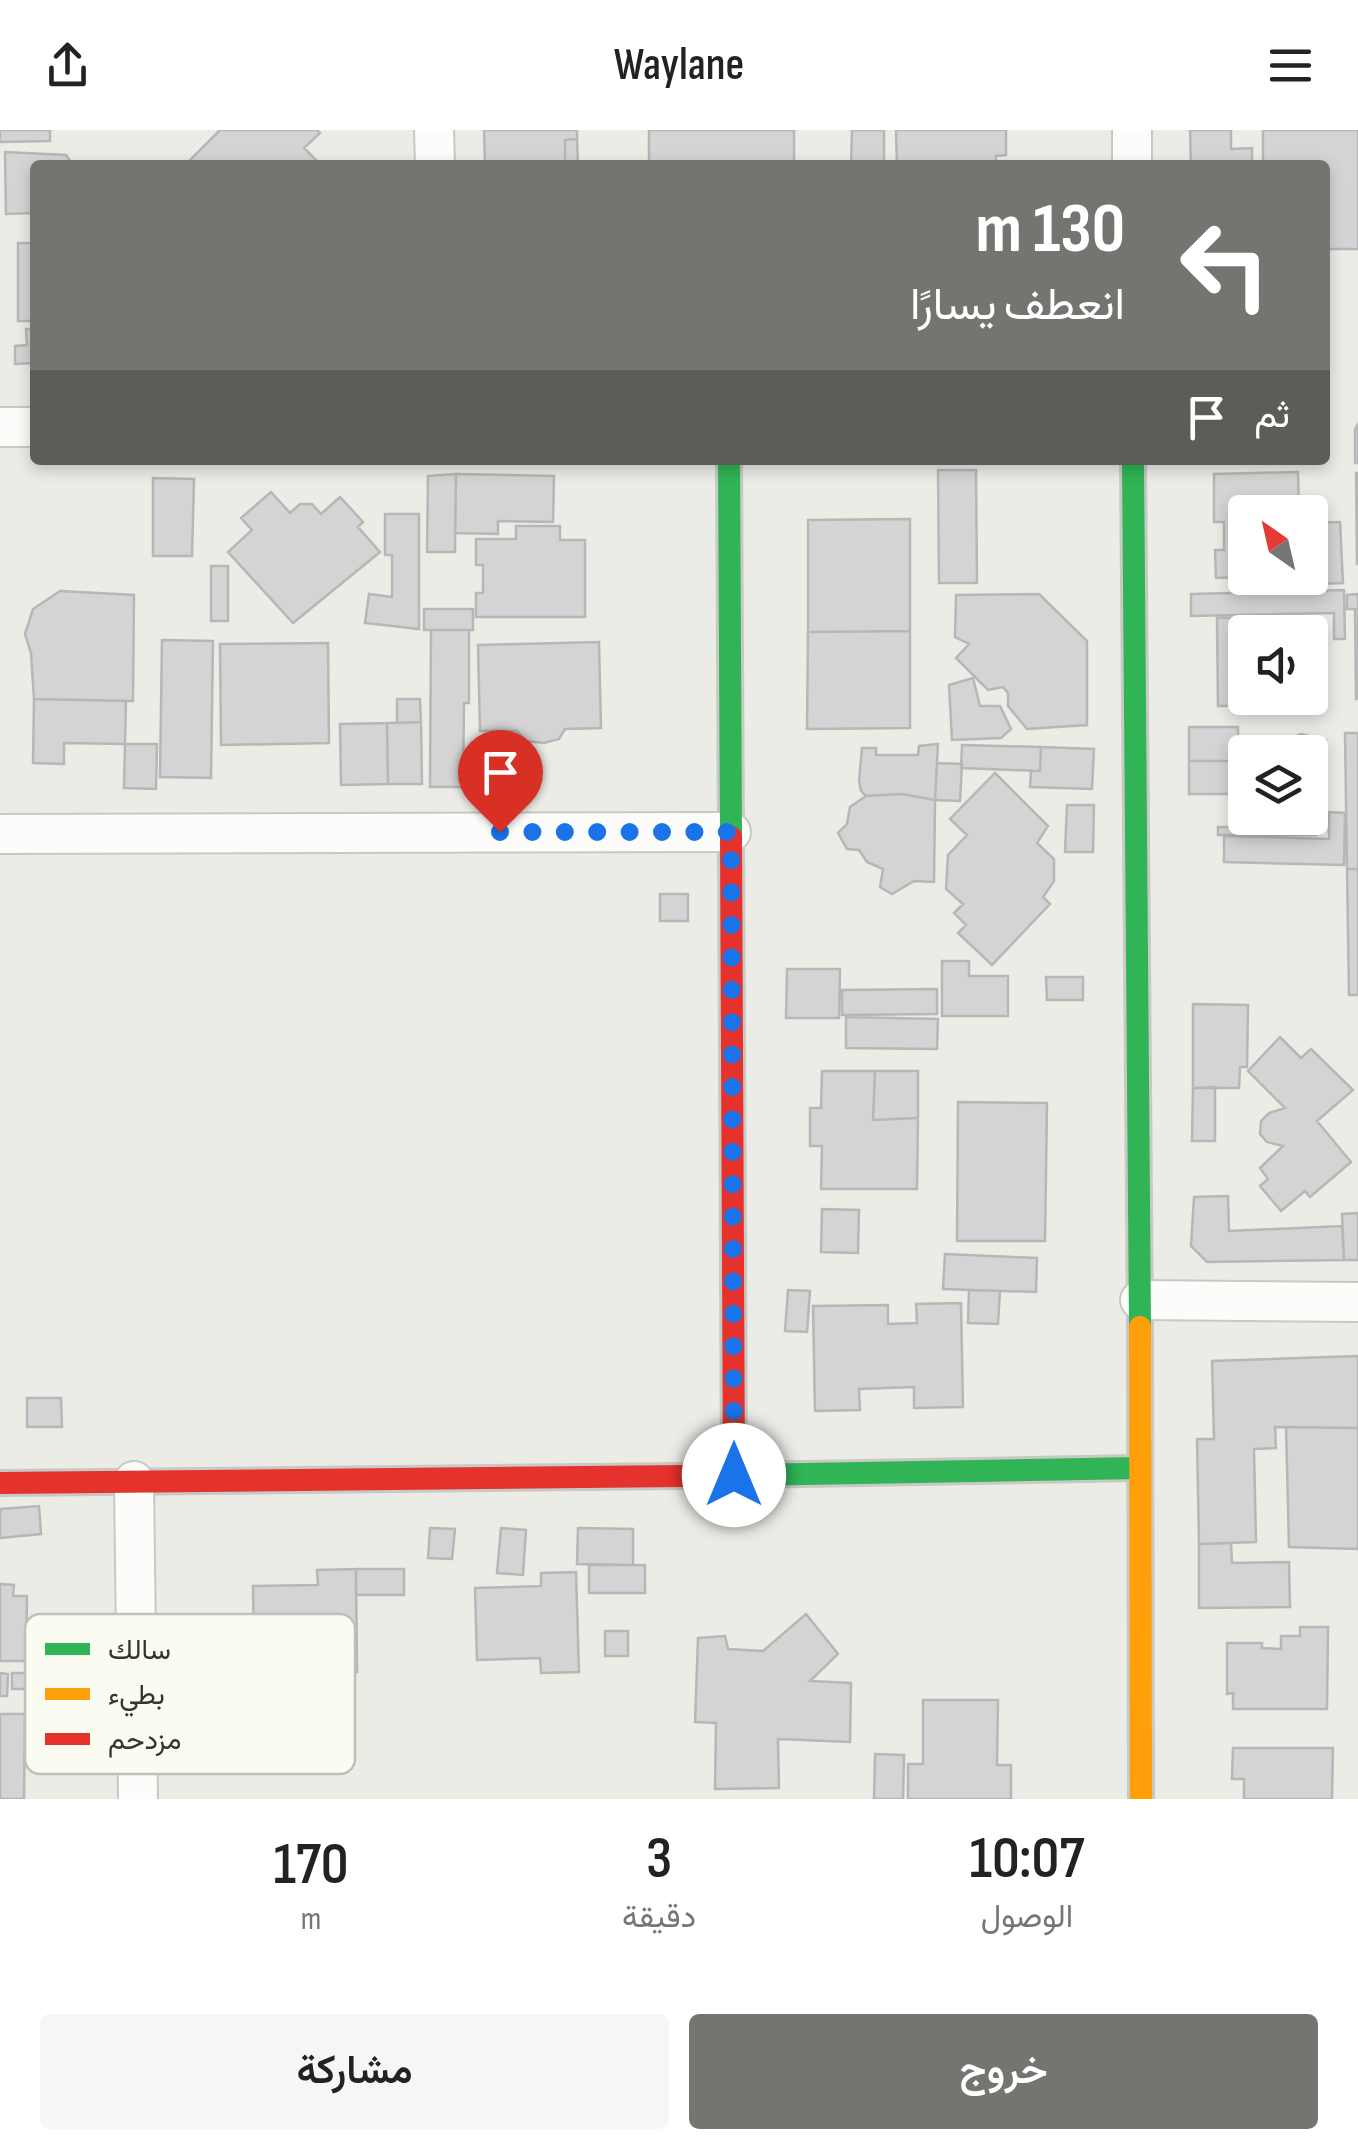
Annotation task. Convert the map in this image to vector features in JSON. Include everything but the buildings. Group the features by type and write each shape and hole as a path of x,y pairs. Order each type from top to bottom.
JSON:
{"street":[{"path":"434,130 435,160"},
{"path":"1132,130 1132,160"},
{"path":"0,427 30,427"},
{"path":"729,465 734,1475"},
{"path":"1133,465 1141,1799"},
{"path":"0,834 731,832"},
{"path":"1140,1300 1358,1302"},
{"path":"0,1484 1138,1468"},
{"path":"134,1481 136,1614"},
{"path":"138,1774 138,1799"}],"traffic: fast":[{"path":"729,465 731,837"},
{"path":"1133,465 1140,1327"},
{"path":"684,1476 1139,1468"}],"traffic: slow":[{"path":"1140,1327 1141,1799"}],"traffic: jam":[{"path":"731,837 734,1475"},
{"path":"0,1483 684,1476"}],"route":[{"path":"500,832 731,832 734,1475"}]}
